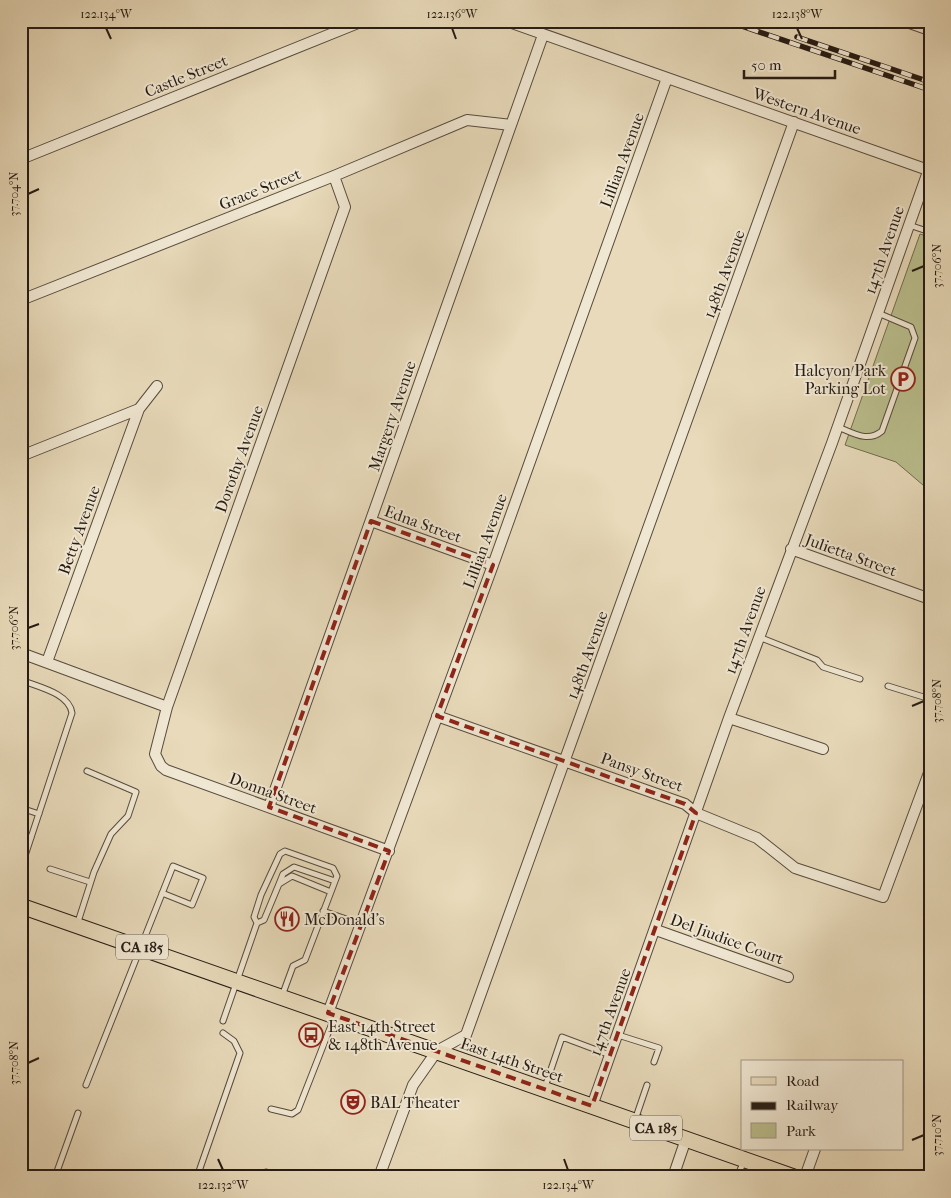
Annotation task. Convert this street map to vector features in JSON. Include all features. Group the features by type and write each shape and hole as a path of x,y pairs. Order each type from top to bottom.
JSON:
{"main road":[{"name":"East 14th Street","path":"21,906 795,1177"}],"street":[{"name":"Castle Street","path":"21,160 362,21"},
{"name":"Western Avenue","path":"506,21 929,168"},
{"name":"Margery Avenue","path":"269,807 543,35"},
{"name":"Lillian Avenue","path":"331,1014 667,78"},
{"name":"Grace Street","path":"21,300 334,176 467,120 511,125"},
{"name":"148th Avenue","path":"379,1177 412,1085 437,1052 466,1035 794,122"},
{"name":"147th Avenue","path":"592,1106 656,930 758,637 837,427 929,168"},
{"name":"Dorothy Avenue","path":"154,754 167,707 345,207 334,176"},
{"path":"21,456 139,409 157,386"},
{"name":"Betty Avenue","path":"47,662 139,409"},
{"name":"Edna Street","path":"371,522 492,565"},
{"name":"Julietta Street","path":"791,549 930,599"},
{"path":"21,653 167,707"},
{"name":"Pansy Street","path":"437,716 685,804 696,812 758,838 795,868 883,897 930,770"},
{"path":"729,718 823,749"},
{"name":"Donna Street","path":"154,754 161,766 166,770 389,851"},
{"name":"Del Jiudice Court","path":"656,930 788,977"},
{"path":"673,1177 686,1139"},
{"path":"795,1177 814,1150"}],"lane":[{"path":"896,21 930,33"},
{"path":"909,225 930,232"},
{"path":"837,427 867,438 875,437 882,431 914,338 911,327 878,313"},
{"path":"758,637 817,660 824,667 860,679"},
{"path":"21,680 66,699 71,706 72,713 22,864"},
{"path":"888,686 930,699"},
{"path":"76,925 90,882 111,834 128,816 136,792 87,771"},
{"path":"21,808 39,814"},
{"path":"21,835 31,838"},
{"path":"224,1021 257,923 254,916 261,894 280,854 285,851 333,868 337,876 305,960 293,966 282,997"},
{"path":"86,1085 140,947 162,893 173,866 203,878 192,905 162,893"},
{"path":"257,923 264,920 283,874 294,868 335,881"},
{"path":"50,869 90,882"},
{"path":"278,884 292,876 331,892"},
{"path":"323,912 362,924"},
{"path":"271,1109 292,1114 298,1110 331,1014"},
{"path":"197,1177 240,1053 234,1041 224,1033"},
{"path":"618,1035 659,1048 654,1062"},
{"path":"544,1089 562,1037 611,1055"},
{"path":"635,1121 647,1085"},
{"path":"54,1177 78,1113"},
{"path":"737,1177 744,1159"},
{"path":"260,1177 266,1172 276,1177"}],"highlighted area":[{"path":"371,521 493,565 437,716 685,804 696,813 592,1106 328,1013 389,851 269,807"}],"green space":[{"path":"920,234 930,237 930,491 896,462 845,445"}],"railway":[{"path":"727,21 930,90"},
{"path":"797,37 930,82"}],"place":[{"name":"Halcyon Park Parking Lot","path":"903,379"},
{"name":"McDonald's","path":"287,919"},
{"name":"East 14th Street & 148th Avenue","path":"311,1035"},
{"name":"BAL Theater","path":"353,1102"}]}
